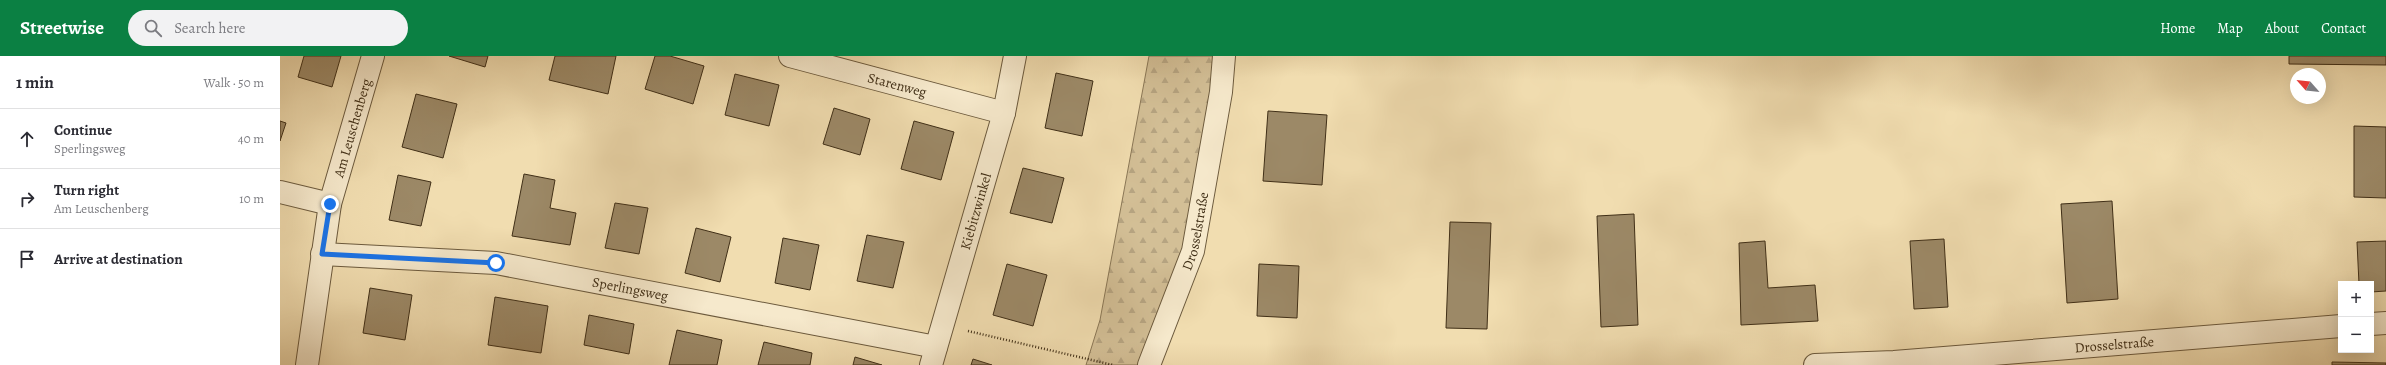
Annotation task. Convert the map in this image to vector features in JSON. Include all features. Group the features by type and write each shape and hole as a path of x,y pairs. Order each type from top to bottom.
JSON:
{"street":[{"name":"Am Leuschenberg","path":"307,365 330,204 372,56"},
{"name":"Starenweg","path":"790,56 1004,113"},
{"name":"Kiebitzwinkel","path":"934,356 1004,113 1015,56"},
{"name":"Drosselstraße","path":"1149,365 1193,251 1221,92 1224,56"},
{"path":"280,192 330,204"},
{"name":"Sperlingsweg","path":"322,254 496,263 934,356"},
{"path":"2374,324 2386,323"},
{"name":"Drosselstraße","path":"1815,365 1894,362 2338,326"}],"path":[{"path":"944,325 1113,365"}],"green space":[{"path":"1149,56 1224,56 1193,251 1149,365 1086,365 1100,320"}],"building":[{"path":"304,56 341,56 332,87 298,77"},
{"path":"449,56 488,56 485,67"},
{"path":"555,56 616,56 608,94 549,80"},
{"path":"655,56 670,56 704,66 693,104 645,89"},
{"path":"2289,56 2386,56 2386,65 2289,64"},
{"path":"1056,73 1093,81 1082,136 1045,128"},
{"path":"735,74 779,85 769,126 725,115"},
{"path":"416,94 457,104 443,158 402,147"},
{"path":"834,108 870,119 860,155 823,144"},
{"path":"1268,111 1327,115 1322,185 1263,181"},
{"path":"280,121 286,123 280,141"},
{"path":"914,121 954,132 941,180 901,169"},
{"path":"2354,126 2386,127 2386,198 2354,197"},
{"path":"1023,168 1064,178 1052,223 1010,213"},
{"path":"524,174 555,180 550,208 576,213 570,245 512,236"},
{"path":"398,175 431,182 421,226 389,220"},
{"path":"2112,201 2118,299 2067,303 2061,204"},
{"path":"615,203 648,208 639,254 605,248"},
{"path":"1634,214 1638,325 1601,327 1597,216"},
{"path":"1450,222 1491,223 1487,329 1446,328"},
{"path":"696,228 731,237 720,282 685,273"},
{"path":"867,235 904,242 893,288 857,281"},
{"path":"783,238 819,245 810,290 775,283"},
{"path":"1944,239 1948,307 1914,309 1910,241"},
{"path":"1765,241 1768,288 1815,285 1818,321 1741,325 1739,243"},
{"path":"2386,241 2386,291 2374,292 2374,281 2359,281 2357,242"},
{"path":"1007,264 1047,275 1033,326 993,315"},
{"path":"1259,264 1299,266 1297,318 1257,316"},
{"path":"370,288 412,295 405,340 363,333"},
{"path":"495,297 548,306 541,353 488,345"},
{"path":"589,315 634,324 629,354 584,345"},
{"path":"677,330 722,340 717,365 669,365"},
{"path":"764,342 812,353 810,365 758,365"},
{"path":"855,357 882,365 853,365"},
{"path":"973,359 992,365 971,365"},
{"path":"2332,362 2386,363 2386,365 2332,365"}],"route":[{"path":"330,204 322,254 496,263"}]}
